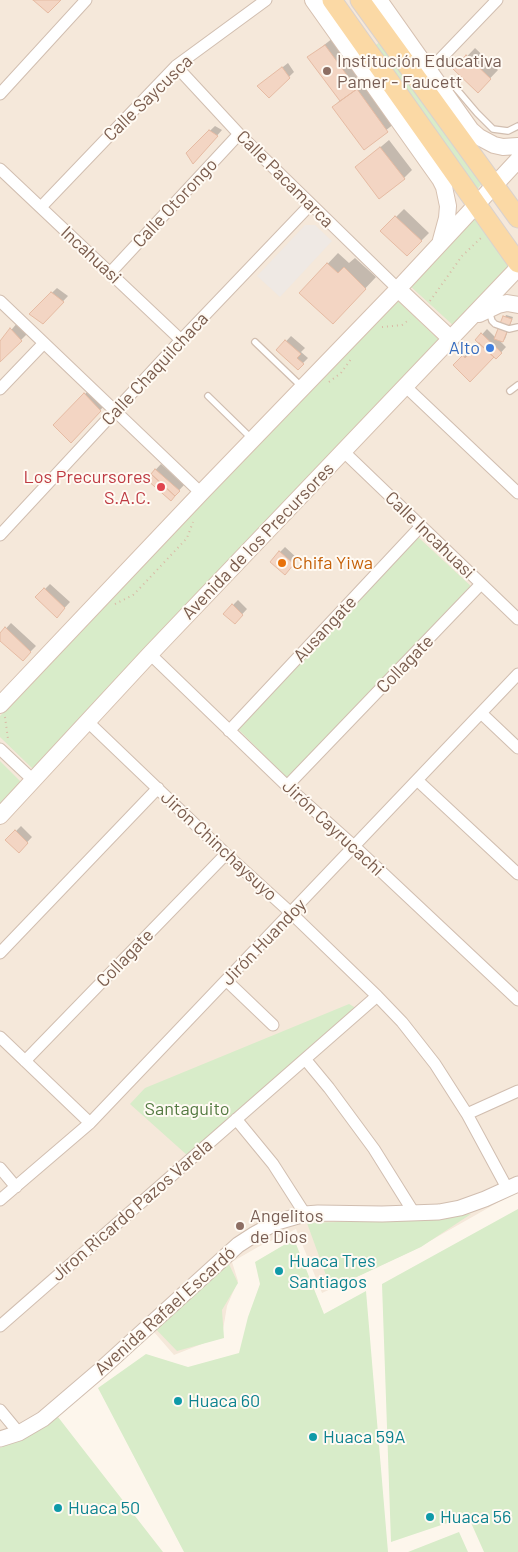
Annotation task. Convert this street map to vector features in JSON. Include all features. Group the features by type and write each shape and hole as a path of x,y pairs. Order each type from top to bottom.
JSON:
{"main road":[{"path":"313,0 440,178 448,206 440,244"},
{"path":"332,0 518,263"},
{"path":"360,0 379,28 424,76 441,87 471,130 494,145 503,147 518,146"},
{"path":"378,0 424,76 494,185 518,218"},
{"path":"361,40 379,28"},
{"path":"2,709 201,493 518,160"},
{"name":"Avenida de los Precursores","path":"0,816 150,654 518,268"},
{"path":"398,288 451,339"},
{"path":"465,324 489,309 507,304 518,305"}],"street":[{"path":"0,94 86,0"},
{"name":"Calle Saycusca","path":"41,207 176,66 266,0"},
{"path":"424,76 497,0"},
{"name":"Calle Pacamarca","path":"176,66 310,205 398,288"},
{"name":"Calle Otorongo","path":"110,273 240,134"},
{"name":"Incahuasi","path":"0,169 181,340"},
{"name":"Calle Chaquilchaca","path":"0,535 181,340 310,205"},
{"path":"0,301 201,493"},
{"path":"0,389 44,343"},
{"path":"406,387 518,493"},
{"name":"Calle Incahuasi","path":"344,451 518,619"},
{"name":"Ausangate","path":"230,731 421,526"},
{"name":"Collagate","path":"287,786 482,584"},
{"name":"Jirón Cayrucachi","path":"150,654 287,786 354,846 518,1000"},
{"name":"Jirón Huandoy","path":"0,1200 90,1123 518,674"},
{"path":"481,713 518,748"},
{"name":"Jirón Chinchaysuyo","path":"87,721 226,854 291,913 402,1022 435,1064 513,1186"},
{"path":"2,751 33,780"},
{"path":"417,780 518,874"},
{"path":"0,953 158,788"},
{"name":"Collagate","path":"25,1061 226,854"},
{"path":"227,980 274,1025"},
{"name":"Jíron Ricardo Pazos Varela","path":"0,1326 377,996"},
{"path":"0,1037 90,1123"},
{"path":"305,1059 352,1118 395,1181 414,1213"},
{"path":"467,1114 518,1091"},
{"path":"236,1119 273,1164 305,1214"},
{"path":"0,1168 16,1187"},
{"name":"Avenida Rafael Escardó","path":"0,1440 19,1433 43,1419 67,1400 238,1244 277,1222 305,1214 318,1213 439,1212 460,1208 513,1186"},
{"path":"0,1410 19,1433"}],"lane":[{"path":"441,87 448,84 454,86 476,113 493,129 508,131 518,126"},
{"path":"489,309 492,321 496,324 509,329 518,327"},
{"path":"255,342 302,388"},
{"path":"510,391 518,385"},
{"path":"208,396 252,439"}],"path":[{"path":"377,327 402,325 421,311 435,296 462,256 493,227"},
{"path":"329,382 341,373 354,355"},
{"path":"112,606 133,596 141,588 187,538 194,521"},
{"path":"2,709 8,738 7,746 2,751"}],"shaded area":[{"path":"0,0 518,0 518,1191 414,1250 322,1293 296,1229 258,1247 232,1262 238,1281 227,1306 222,1336 174,1355 154,1332 58,1417 0,1448"},
{"path":"305,225 315,225 332,241 280,297 257,276"}],"green space":[{"path":"380,42 482,183 476,191 373,47"},
{"path":"475,216 513,265 455,327 409,285"},
{"path":"396,299 441,342 34,770 0,737 0,716"},
{"path":"418,537 473,588 288,779 238,729"},
{"path":"0,761 22,783 0,807"},
{"name":"Santaguito","path":"349,1004 356,1008 187,1155 130,1104 145,1088"},
{"path":"518,1209 518,1552 484,1552 468,1516 391,1542 382,1284"},
{"path":"471,1214 421,1247 331,1289 307,1223 397,1220"},
{"path":"294,1239 324,1314 366,1291 388,1552 184,1552 98,1388 146,1354 188,1367 239,1353 248,1317 260,1284 255,1262"},
{"path":"225,1256 238,1283 222,1310 224,1338 177,1351 150,1323"},
{"path":"58,1417 163,1552 0,1552 0,1448"},
{"path":"459,1532 468,1552 408,1552"}],"building":[{"path":"33,0 61,0 48,13"},
{"path":"325,45 357,89 340,101 307,57"},
{"path":"466,55 491,79 478,93 453,69"},
{"path":"282,67 290,78 269,98 257,86"},
{"path":"357,89 388,132 364,150 332,107"},
{"path":"209,130 218,136 193,164 186,153"},
{"path":"380,147 405,179 379,199 355,167"},
{"path":"395,216 422,241 407,256 380,231"},
{"path":"327,263 338,273 344,267 366,289 333,324 299,293"},
{"path":"51,292 64,302 43,324 29,314"},
{"path":"503,316 512,319 503,342 494,339"},
{"path":"10,328 22,341 0,362 0,341"},
{"name":"Alto","path":"481,333 502,353 496,359 475,340"},
{"path":"285,340 301,354 297,358 304,364 298,370 276,350"},
{"path":"479,343 494,357 470,382 453,365 463,355 465,358"},
{"path":"84,393 101,411 71,443 53,425"},
{"path":"155,469 180,491 175,496 151,474"},
{"name":"Los Precursores S.A.C.","path":"151,474 175,496 171,501 146,479"},
{"name":"Chifa Yiwa","path":"279,551 294,564 285,575 270,562"},
{"path":"44,588 65,608 57,618 35,597"},
{"path":"232,604 243,615 235,624 223,614"},
{"path":"5,627 31,652 23,661 0,641 0,633"},
{"path":"15,830 28,843 19,853 5,840"}],"place":[{"name":"Institución Educativa Pamer - Faucett","path":"327,71"},
{"name":"Alto","path":"490,348"},
{"name":"Los Precursores S.A.C.","path":"161,487"},
{"name":"Chifa Yiwa","path":"282,563"},
{"name":"Angelitos de Dios","path":"240,1226"},
{"name":"Huaca Tres Santiagos","path":"279,1271"},
{"name":"Huaca 60","path":"178,1401"},
{"name":"Huaca 59A","path":"313,1437"},
{"name":"Huaca 50","path":"58,1508"},
{"name":"Huaca 56","path":"430,1517"}]}
